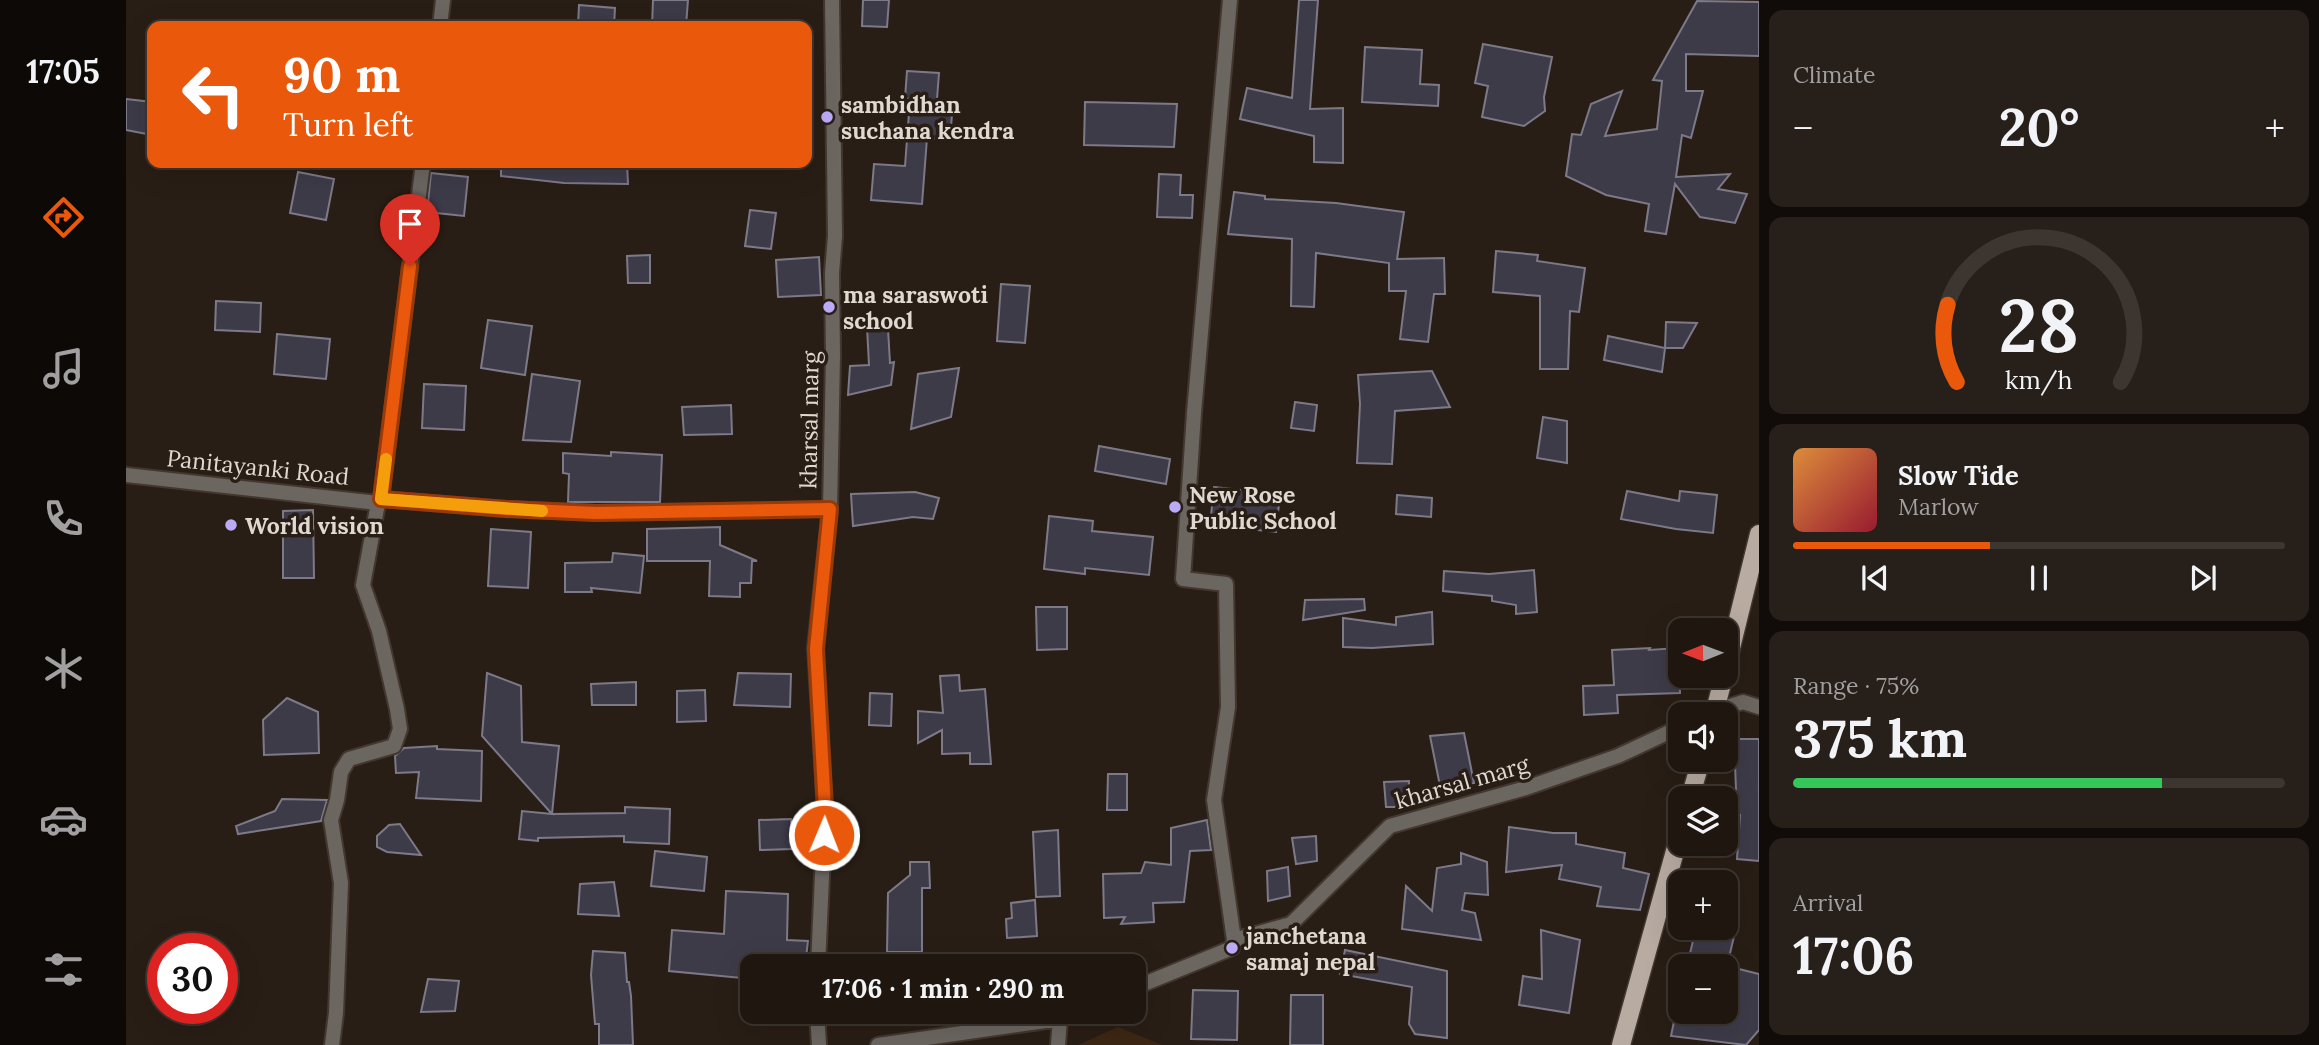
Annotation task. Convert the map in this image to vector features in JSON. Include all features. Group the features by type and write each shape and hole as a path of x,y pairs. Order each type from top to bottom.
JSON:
{"main road":[{"path":"1738,619 1759,534"},
{"path":"1621,1045 1674,856"}],"street":[{"path":"441,21 443,0"},
{"name":"kharsal marg","path":"819,954 825,809 816,649 830,509 832,272 835,236 832,0"},
{"path":"1230,0 1195,400 1183,579 1226,583 1228,707 1214,800 1234,940"},
{"path":"332,1045 336,1013 341,883 331,820 341,772 349,759 394,746 400,729 379,631 363,585 380,501 422,168"},
{"name":"Panitayanki Road","path":"126,475 380,501 506,509 596,513 830,509"},
{"path":"1738,704 1743,702 1759,707"},
{"name":"kharsal marg","path":"1146,983 1231,948 1234,940 1291,924 1390,826 1526,788 1618,757 1668,733"},
{"path":"818,1024 819,1045"},
{"path":"878,1045 1025,1024"},
{"path":"1058,1045 1060,1024"}],"shaded area":[{"path":"1118,1027 1162,1045 1078,1045"}],"building":[{"path":"653,0 688,0 686,21 652,21"},
{"path":"863,0 889,0 887,27 862,26"},
{"path":"1299,0 1318,0 1310,109 1343,108 1343,163 1314,162 1314,136 1240,119 1247,88 1292,98"},
{"path":"1697,1 1759,2 1759,56 1686,54 1686,91 1703,91 1691,138 1682,135 1676,177 1730,174 1718,189 1747,194 1735,223 1700,217 1675,184 1666,234 1645,231 1649,204 1606,195 1566,176 1572,134 1581,135 1591,104 1622,91 1605,136 1657,129 1662,81 1653,80"},
{"path":"579,5 615,8 614,21 578,21"},
{"path":"1483,44 1552,57 1544,97 1545,111 1524,126 1482,117 1488,86 1475,83"},
{"path":"1365,47 1422,50 1420,84 1439,85 1438,106 1362,102"},
{"path":"907,71 939,73 936,112 952,114 950,140 927,138 922,204 871,200 874,164 905,166 910,99 905,98"},
{"path":"126,99 147,101 147,134 126,130"},
{"path":"1085,102 1177,104 1174,147 1084,145"},
{"path":"501,168 627,168 628,184 564,183 501,176"},
{"path":"298,172 334,179 326,220 290,213"},
{"path":"431,173 468,177 464,216 427,212"},
{"path":"1159,174 1181,175 1180,195 1193,195 1192,218 1157,217"},
{"path":"1234,192 1265,196 1265,199 1336,203 1404,212 1397,259 1444,258 1445,294 1434,294 1428,342 1400,339 1406,291 1389,291 1389,263 1316,253 1314,307 1291,306 1292,239 1228,234"},
{"path":"750,210 776,213 771,249 745,246"},
{"path":"1496,251 1538,255 1537,261 1585,268 1579,312 1570,311 1568,369 1540,369 1540,296 1493,292"},
{"path":"650,255 650,283 628,283 627,256"},
{"path":"819,257 821,295 778,297 776,260"},
{"path":"1001,284 1030,286 1025,343 997,341"},
{"path":"216,301 261,303 260,332 215,330"},
{"path":"488,320 532,326 525,375 481,368"},
{"path":"1666,322 1697,323 1683,348 1665,348"},
{"path":"867,327 888,329 890,363 894,362 891,385 848,395 850,366 869,365"},
{"path":"277,334 330,339 326,379 274,374"},
{"path":"1608,336 1665,348 1662,372 1604,360"},
{"path":"959,368 951,417 911,429 918,374"},
{"path":"1432,371 1450,407 1395,411 1392,464 1357,463 1360,404 1358,375"},
{"path":"532,374 580,381 571,442 523,440"},
{"path":"424,384 466,386 464,430 422,428"},
{"path":"1295,402 1317,405 1314,431 1291,428"},
{"path":"731,405 732,434 684,435 682,407"},
{"path":"1543,417 1567,421 1567,463 1537,458"},
{"path":"1099,446 1170,459 1166,484 1095,471"},
{"path":"611,452 662,455 660,502 568,502 569,474 563,473 563,453 611,456"},
{"path":"1214,487 1280,494 1276,532 1210,525"},
{"path":"1627,491 1679,501 1680,491 1717,495 1713,533 1621,519"},
{"path":"915,492 939,498 933,519 913,517 853,526 851,494"},
{"path":"1397,495 1432,498 1431,517 1396,514"},
{"path":"313,510 314,578 283,578 283,511"},
{"path":"1049,516 1093,521 1092,531 1153,537 1149,575 1085,568 1085,574 1044,569"},
{"path":"720,527 720,545 757,561 752,561 751,583 740,583 740,597 709,596 710,561 647,561 647,529"},
{"path":"491,529 531,532 528,588 488,586"},
{"path":"613,553 644,556 640,593 591,588 592,592 565,592 565,563 612,562"},
{"path":"1534,570 1537,612 1516,614 1516,605 1492,601 1492,596 1443,591 1444,571 1489,574"},
{"path":"1364,599 1365,610 1303,620 1305,600"},
{"path":"1036,607 1067,607 1067,649 1037,650"},
{"path":"1432,612 1433,644 1343,647 1343,618 1396,625 1396,617"},
{"path":"1668,649 1668,688 1680,688 1680,693 1617,695 1618,713 1584,715 1583,686 1614,685 1612,650"},
{"path":"487,673 521,686 522,742 559,746 552,814 482,736"},
{"path":"738,673 791,674 790,707 734,705"},
{"path":"959,675 960,691 985,689 991,764 970,764 970,753 942,754 942,730 918,743 918,711 943,713 940,676"},
{"path":"636,682 636,705 592,705 591,684"},
{"path":"705,690 706,721 677,722 677,691"},
{"path":"870,693 892,694 891,726 869,725"},
{"path":"287,698 318,712 319,753 264,755 263,720"},
{"path":"1464,733 1474,783 1441,791 1430,736"},
{"path":"1738,739 1759,739 1759,861 1737,859 1740,815 1738,786 1736,786"},
{"path":"437,746 437,749 482,751 481,801 416,798 419,772 396,773 395,756 404,748"},
{"path":"1108,774 1127,774 1127,810 1107,810"},
{"path":"1409,781 1408,807 1386,807 1384,782"},
{"path":"282,799 327,800 321,821 238,834 236,826 275,811"},
{"path":"625,807 670,809 669,844 624,842 624,836 538,838 538,841 519,839 522,811 552,814 625,813"},
{"path":"791,819 792,849 760,850 759,820"},
{"path":"1207,820 1211,850 1190,851 1184,902 1153,903 1154,922 1121,924 1125,917 1104,918 1103,874 1141,873 1145,862 1171,865 1171,828"},
{"path":"400,824 421,855 387,852 377,847 377,836 389,825"},
{"path":"1509,827 1576,833 1576,844 1625,853 1623,868 1649,874 1640,910 1597,906 1601,887 1559,879 1562,865 1506,872"},
{"path":"1058,830 1060,896 1036,897 1033,832"},
{"path":"1316,836 1317,861 1296,864 1292,838"},
{"path":"655,851 707,857 704,891 651,886"},
{"path":"1461,853 1487,862 1488,895 1465,893 1462,910 1475,913 1481,940 1402,929 1406,886 1432,911 1437,868 1461,864"},
{"path":"910,862 929,862 930,888 922,888 922,952 887,952 888,893 910,875"},
{"path":"1288,867 1290,896 1268,901 1267,871"},
{"path":"614,882 619,916 578,914 580,884"},
{"path":"726,891 788,894 787,940 808,941 806,954 740,954 740,978 669,971 672,930 724,934"},
{"path":"1035,900 1037,936 1007,938 1006,919 1012,918 1011,903"},
{"path":"1541,930 1580,940 1569,1013 1519,1005 1523,976 1542,979"},
{"path":"1693,940 1733,940 1730,954 1690,954"},
{"path":"1345,950 1447,971 1447,1038 1415,1034 1409,1024 1412,987 1340,974"},
{"path":"593,951 625,953 631,996 633,1045 599,1045 599,1024 595,1024 591,975"},
{"path":"1738,969 1759,974 1759,1030 1746,1045 1671,1036 1674,1024 1738,1024"},
{"path":"428,979 459,981 455,1011 421,1012"},
{"path":"1193,990 1238,991 1237,1040 1191,1039"},
{"path":"1291,995 1323,995 1323,1045 1290,1045"}],"slow traffic":[{"path":"386,459 381,499 542,511"}],"place":[{"name":"sambidhan suchana kendra","path":"827,117"},
{"name":"ma saraswoti school","path":"829,307"},
{"name":"New Rose Public School","path":"1175,507"},
{"name":"World vision","path":"231,525"},
{"name":"janchetana samaj nepal","path":"1232,948"}],"route":[{"path":"410,266 381,499 596,513 830,509 816,649 825,809 824,835"}]}
